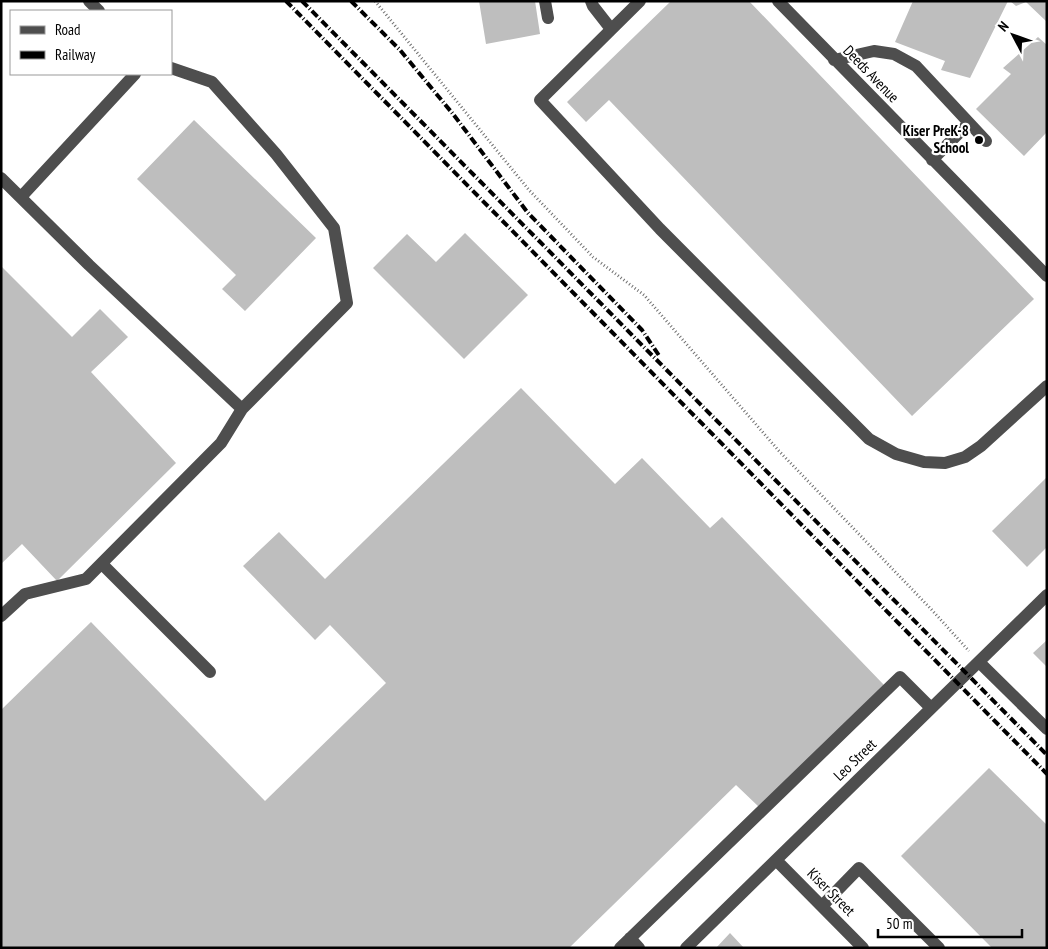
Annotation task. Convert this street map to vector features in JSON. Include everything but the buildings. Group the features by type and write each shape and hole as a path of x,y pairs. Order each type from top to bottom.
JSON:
{"street":[{"path":"88,1 98,10"},
{"path":"545,1 548,18"},
{"path":"592,1 593,6 611,29"},
{"path":"640,1 540,100 660,229 869,439 896,454 924,462 945,463 965,457 981,446 1047,386"},
{"name":"Deeds Avenue","path":"778,1 1047,276"},
{"path":"834,60 874,51 894,54 916,66 986,141"},
{"path":"1,616 25,594 86,579 221,443 242,409 348,303 334,228 276,154 212,82 172,68"},
{"path":"21,198 134,75"},
{"path":"932,160 969,123"},
{"path":"1,178 242,409"},
{"path":"102,564 210,672"},
{"name":"Leo Street","path":"686,948 1047,596"},
{"path":"979,662 1047,729"},
{"path":"620,948 900,677 931,708"},
{"name":"Kiser Street","path":"776,860 863,948"},
{"path":"822,906 859,868 939,948"},
{"path":"630,938 639,948"}],"path":[{"path":"375,1 529,190 593,257 644,294 779,451 931,608 979,662"}],"railway":[{"path":"286,1 1047,774"},
{"path":"302,1 1047,755"},
{"path":"351,1 400,50 453,114 528,213 642,330 660,357"}],"place":[{"name":"Kiser PreK-8 School","path":"979,140"}]}
